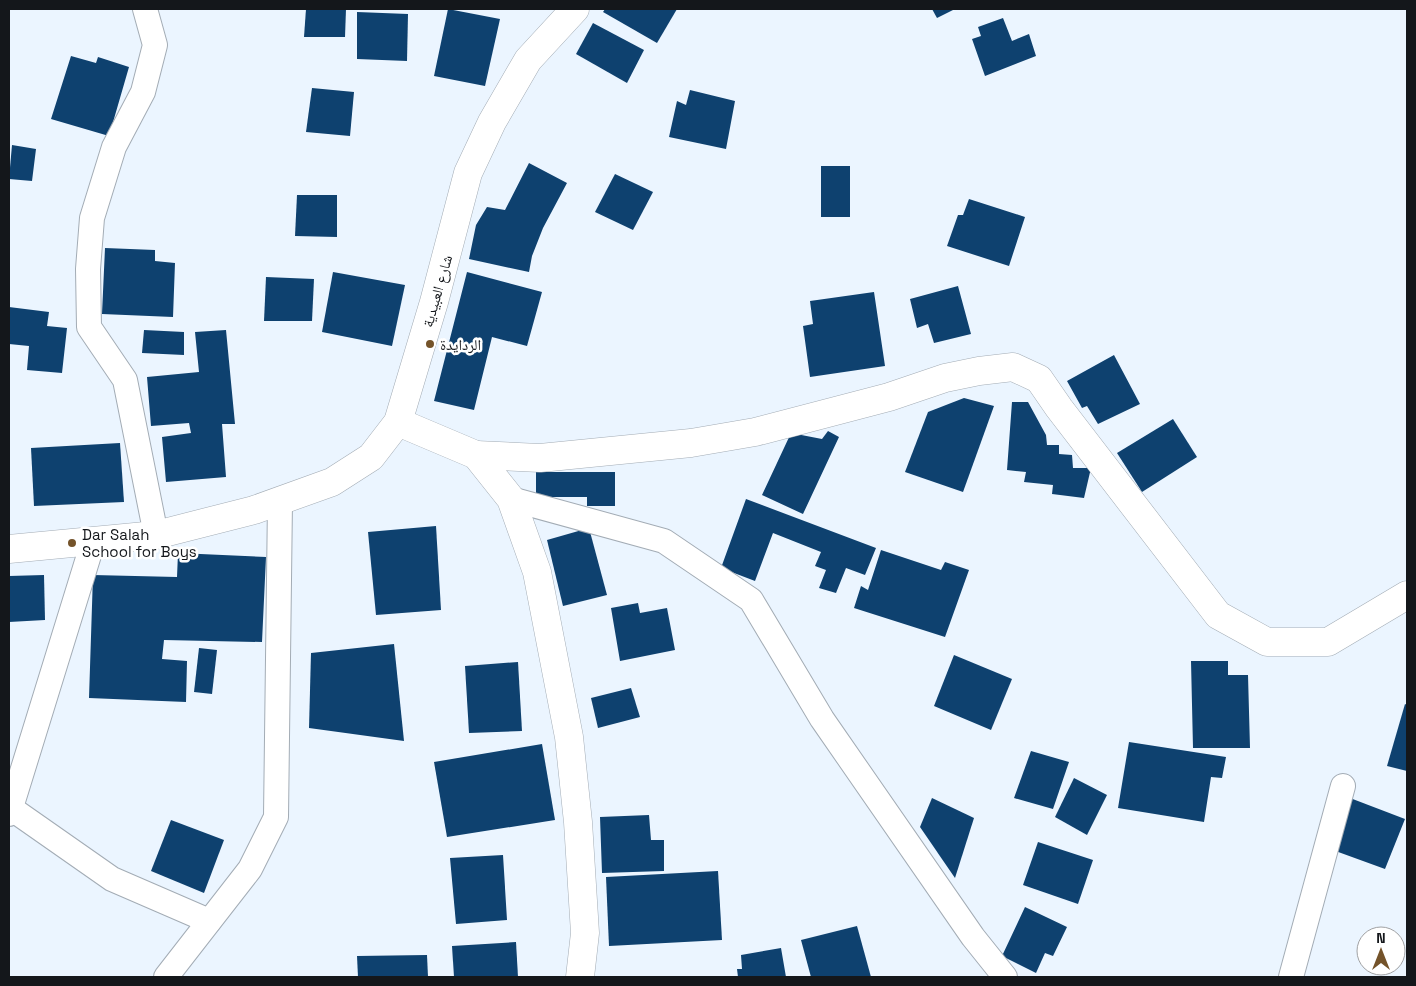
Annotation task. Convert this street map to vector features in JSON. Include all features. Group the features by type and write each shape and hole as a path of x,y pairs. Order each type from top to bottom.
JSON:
{"street":[{"path":"145,9 155,45 143,92 114,147 92,218 88,288 90,327 125,380 156,534"},
{"name":"شارع العبيدية","path":"9,549 156,534 254,510 332,482 371,457 398,422 434,302 468,173 492,122 528,60 575,9"},
{"path":"398,422 476,455 540,458 691,443 755,432 889,397 945,378 979,370 1013,367 1039,378 1059,408 1218,615 1267,642 1328,642 1407,595"},
{"path":"476,455 511,500 537,572 569,737 578,822 586,933 580,977"},
{"path":"511,500 664,541 752,600 822,719 973,937 1005,977"},
{"path":"166,977 250,869 276,817 280,501"},
{"path":"92,542 10,811 112,879 209,921"},
{"path":"1291,977 1343,786"}],"building":[{"path":"306,9 346,9 345,37 304,37"},
{"path":"448,9 500,19 485,86 434,76"},
{"path":"605,9 677,9 657,43 603,12"},
{"path":"932,9 955,9 937,18"},
{"path":"357,12 408,14 407,61 357,59"},
{"path":"1003,18 1012,41 1029,34 1036,56 985,76 972,39 981,36 978,27"},
{"path":"593,23 644,50 627,83 576,54"},
{"path":"71,56 96,63 98,57 129,67 109,136 51,119"},
{"path":"312,88 354,92 350,136 306,132"},
{"path":"690,90 735,101 726,149 669,137 677,101 686,105"},
{"path":"12,145 36,149 32,181 9,179"},
{"path":"529,163 567,183 543,228 532,256 529,272 469,259 476,225 487,207 505,210"},
{"path":"821,166 850,166 850,217 821,217"},
{"path":"615,174 653,192 633,230 595,212"},
{"path":"297,195 337,195 337,237 295,236"},
{"path":"969,199 1025,217 1009,266 947,246 958,215 963,215"},
{"path":"105,248 155,250 155,261 175,263 173,317 102,314"},
{"path":"333,272 405,285 392,346 322,332"},
{"path":"467,272 542,292 527,346 492,337 474,410 434,401"},
{"path":"266,277 314,279 312,321 264,321"},
{"path":"958,286 971,334 934,343 928,324 917,328 910,299"},
{"path":"874,292 885,366 810,377 803,326 813,324 810,301"},
{"path":"9,307 49,312 47,326 67,328 62,373 27,370 29,346 9,344"},
{"path":"144,330 184,332 184,355 142,353"},
{"path":"226,330 235,424 222,424 226,477 166,482 162,437 191,433 189,423 151,426 147,377 199,372 195,332"},
{"path":"1114,355 1140,404 1098,424 1087,406 1082,408 1067,381"},
{"path":"964,398 994,406 963,492 905,472 928,412"},
{"path":"1012,402 1028,402 1046,435 1047,445 1059,445 1059,454 1072,455 1073,468 1091,468 1084,498 1052,494 1053,485 1024,482 1026,472 1007,470"},
{"path":"1173,419 1197,457 1142,492 1117,453"},
{"path":"828,431 839,437 803,514 762,495 791,433 822,439"},
{"path":"120,443 124,502 34,506 31,448"},
{"path":"536,472 615,472 615,506 587,506 587,497 536,497"},
{"path":"746,499 876,548 865,575 846,568 836,593 819,588 826,570 815,566 821,552 773,533 755,581 721,568"},
{"path":"436,526 441,610 376,615 368,532"},
{"path":"589,528 607,595 563,606 547,540"},
{"path":"881,550 941,570 945,562 969,570 945,637 854,608 861,586 868,590"},
{"path":"178,553 266,557 262,642 164,640 162,659 187,661 186,702 89,698 93,575 177,577"},
{"path":"44,575 45,620 9,622 9,576"},
{"path":"638,603 640,613 667,608 675,650 620,661 611,608"},
{"path":"394,644 404,741 309,728 311,653"},
{"path":"199,648 217,650 212,694 194,692"},
{"path":"954,655 1012,679 991,730 934,706"},
{"path":"1191,661 1228,661 1228,675 1248,675 1250,748 1193,748"},
{"path":"518,662 522,731 469,733 465,666"},
{"path":"631,688 640,717 598,728 591,698"},
{"path":"1405,704 1407,705 1407,771 1387,766"},
{"path":"1129,742 1226,757 1222,778 1211,777 1204,822 1118,808"},
{"path":"542,744 555,820 447,837 434,762"},
{"path":"1031,751 1069,762 1053,809 1014,798"},
{"path":"1074,778 1107,795 1087,835 1055,817"},
{"path":"932,798 974,818 955,878 920,827"},
{"path":"1350,798 1405,819 1385,869 1330,849"},
{"path":"649,815 651,840 664,840 664,871 602,873 600,817"},
{"path":"171,820 224,840 204,893 151,871"},
{"path":"1038,842 1093,860 1078,904 1023,885"},
{"path":"503,855 507,920 456,924 450,858"},
{"path":"718,871 722,940 609,946 606,877"},
{"path":"1025,907 1067,927 1053,956 1045,953 1036,973 1002,956"},
{"path":"857,926 871,977 811,977 801,940"},
{"path":"516,942 518,977 454,977 452,946"},
{"path":"781,948 786,977 738,977 737,969 742,969 741,955"},
{"path":"427,955 428,977 358,977 357,956"}],"place":[{"name":"الردايدة","path":"430,344"},
{"name":"Dar Salah School for Boys","path":"72,543"}]}
